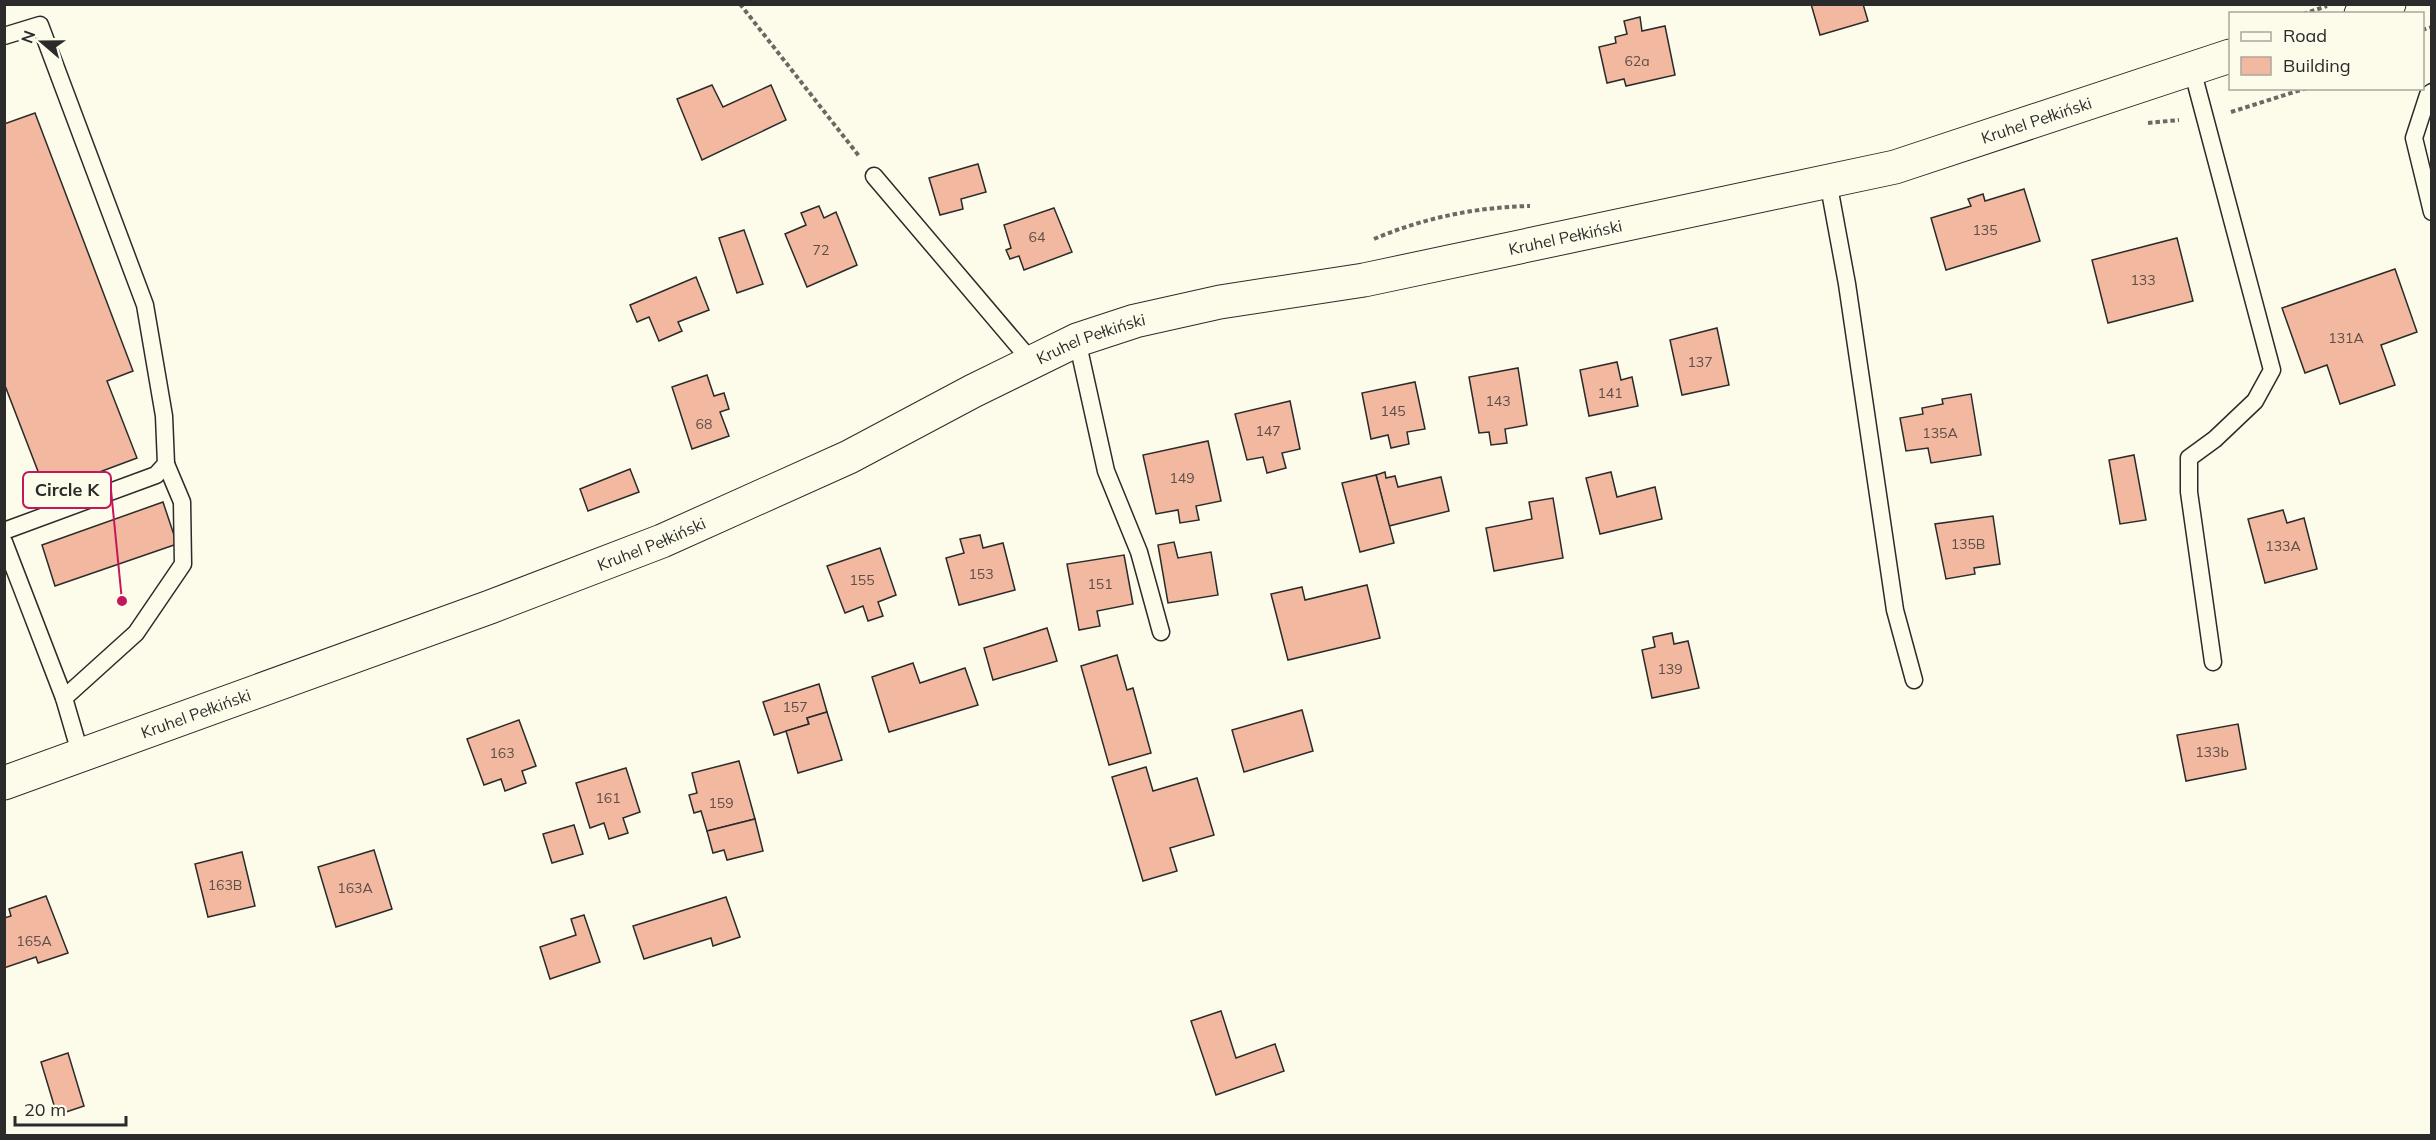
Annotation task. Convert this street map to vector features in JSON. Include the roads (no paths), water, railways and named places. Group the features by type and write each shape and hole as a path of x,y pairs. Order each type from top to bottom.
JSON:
{"main road":[{"path":"2367,12 2389,4"},
{"name":"Kruhel Pełkiński","path":"4,783 490,608 662,541 849,457 1077,340 1135,321 1220,302 1364,280 1895,167 2229,56"}],"lane":[{"path":"4,36 40,25 145,305 164,416 166,465 182,502 183,564 136,633 64,698"},
{"path":"2192,69 2272,370 2255,401 2215,439 2189,458 2189,492 2213,662"},
{"path":"2432,92 2428,95 2414,138 2432,212"},
{"path":"874,176 1032,362"},
{"path":"1828,181 1847,284 1895,610 1914,680"},
{"path":"1077,340 1106,471 1139,552 1161,633"},
{"path":"4,531 156,474 166,465"},
{"path":"4,542 64,698 81,756"}],"place":[{"name":"Circle K","path":"122,601"}]}
